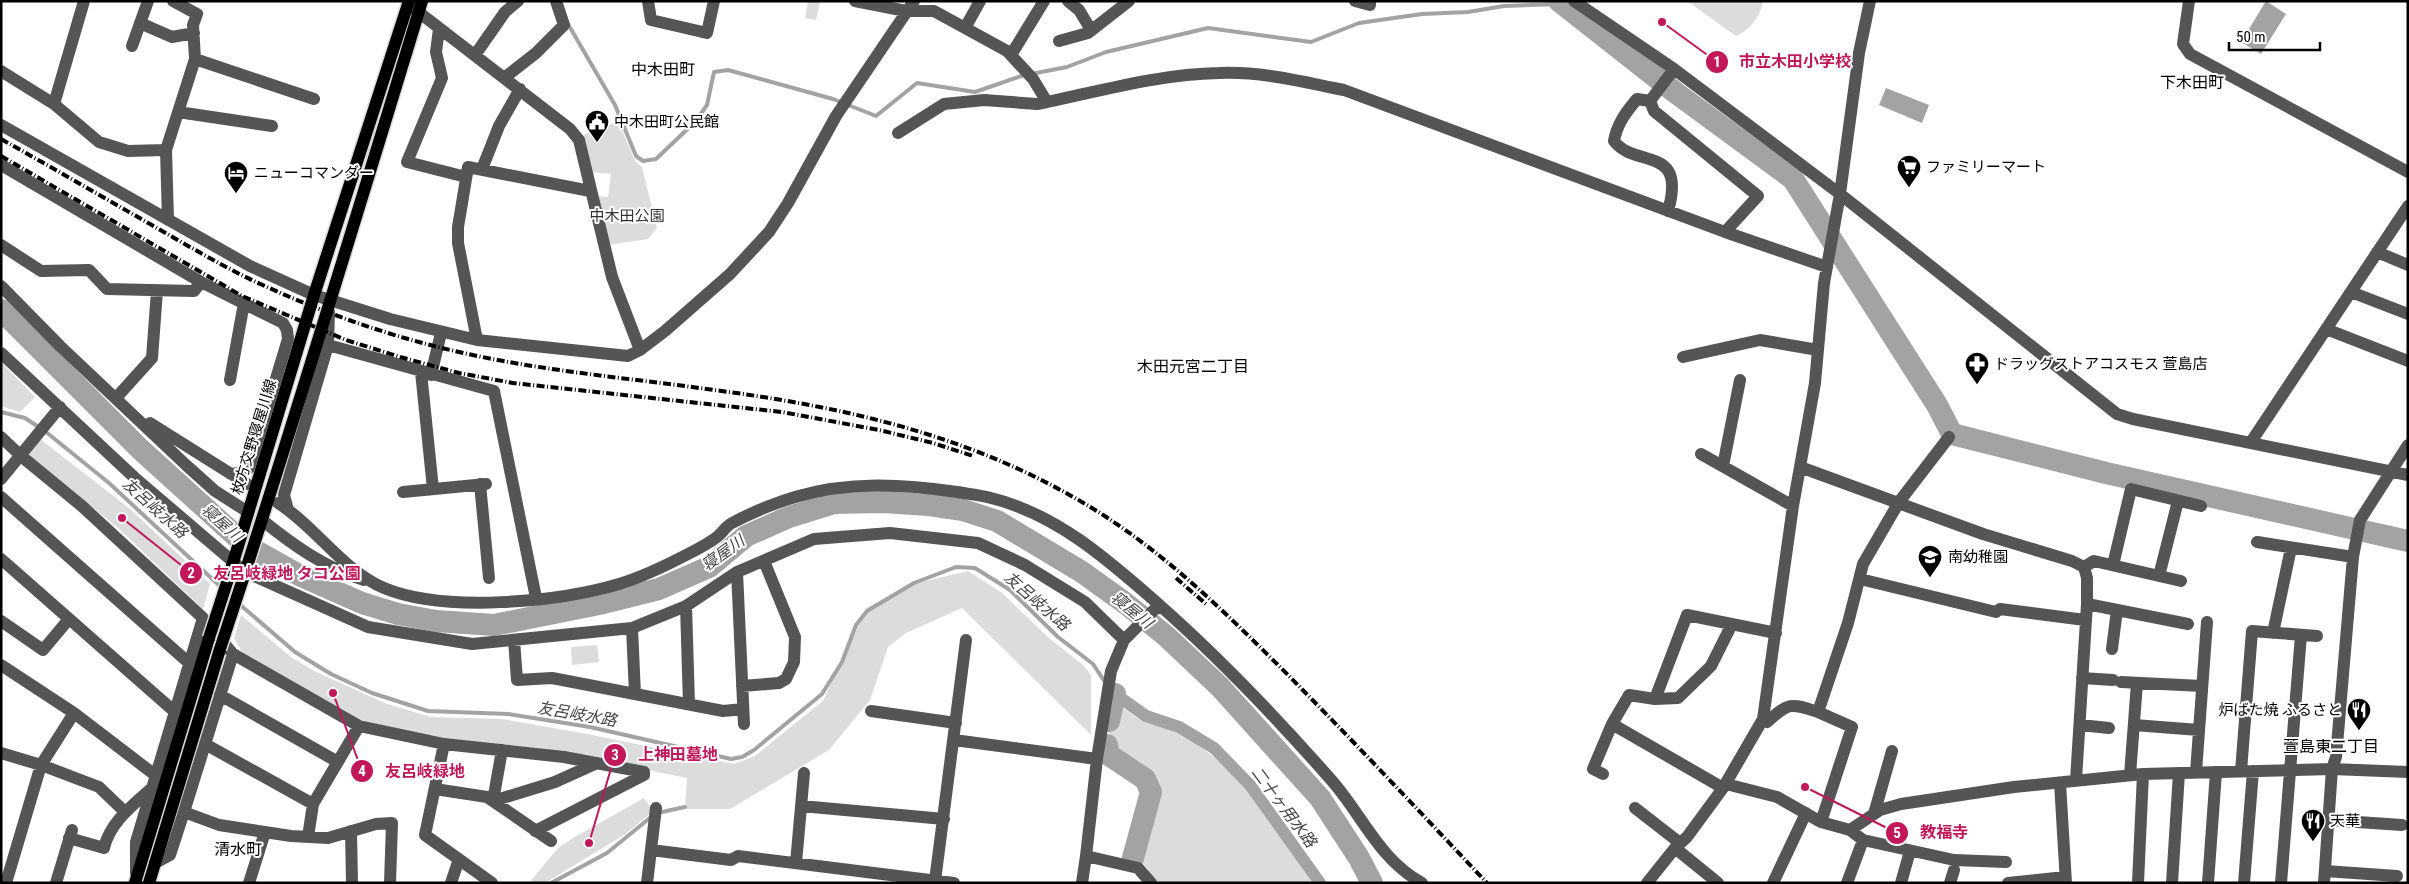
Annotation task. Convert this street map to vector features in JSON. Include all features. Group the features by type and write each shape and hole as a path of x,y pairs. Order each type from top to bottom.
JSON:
{"main road":[{"name":"枚方交野寝屋川線","path":"135,880 314,295 412,4"},
{"path":"149,883 227,652 245,574 309,372 412,4"}],"street":[{"path":"54,104 84,1"},
{"path":"132,46 148,1"},
{"path":"168,220 166,150 195,59 193,25 197,14 173,1"},
{"path":"475,55 505,12 518,1"},
{"path":"504,78 536,53 564,25 556,1"},
{"path":"648,1 651,20 707,33 714,1"},
{"path":"855,1 910,6 934,11 1007,51 1028,74 1047,102"},
{"path":"965,28 980,1"},
{"path":"1011,55 1044,1"},
{"path":"1068,1 1079,10 1091,30"},
{"path":"1059,41 1091,30 1128,1"},
{"path":"1355,1 1370,5 1370,1"},
{"path":"1574,1 1674,69 1840,194 2117,414 2133,419 2408,475"},
{"path":"1647,883 1677,845 1687,837 1725,786 1763,720 1793,506 1814,383 1827,267 1840,194 1860,53 1870,1"},
{"path":"2190,1 2183,44 2190,54 2408,172"},
{"path":"412,4 439,29 570,129 579,140 612,277 640,350"},
{"path":"1,126 250,266 314,295 441,333 477,340 628,356 640,350 730,274 769,232 788,203 840,109 910,6"},
{"path":"140,23 172,37 194,33"},
{"path":"439,29 436,52 442,78 408,162 466,177"},
{"path":"195,59 314,99"},
{"path":"1650,101 1674,69"},
{"path":"1,71 54,104 99,142 128,151 166,150"},
{"path":"898,133 944,104 984,100 1038,104 1150,80 1202,74 1220,73 1278,78 1344,90 1725,232 1827,267"},
{"path":"482,169 499,126 520,89"},
{"path":"1650,101 1637,99 1624,115 1616,130 1614,141 1625,150 1651,158 1663,165 1670,176 1673,195 1668,211"},
{"path":"1650,101 1654,111 1758,196 1725,232"},
{"path":"178,112 272,126"},
{"path":"1,165 200,282 283,323 287,330 288,339 249,468 241,473 231,474"},
{"path":"477,340 458,243 458,226 468,167 590,191"},
{"path":"2251,442 2406,211"},
{"path":"1,245 41,271 89,270 107,289 194,291 200,282"},
{"path":"2377,252 2408,265"},
{"path":"1,286 60,346 215,491 248,514"},
{"path":"116,398 152,358 157,291"},
{"path":"2351,292 2408,314"},
{"path":"329,300 328,345 284,495 283,507 332,551 372,582"},
{"path":"230,380 244,303"},
{"path":"2326,329 2408,361"},
{"path":"433,489 426,373 441,333"},
{"path":"1683,356 1760,340 1818,350"},
{"path":"328,345 494,391 536,598"},
{"path":"1,353 135,478 234,559 245,574 368,627 465,644 632,628 686,606 737,572 814,539 890,533 978,543 1025,565 1085,602 1124,640"},
{"path":"1723,466 1740,380"},
{"path":"1,479 60,407"},
{"path":"127,408 247,484"},
{"path":"1,437 83,507 203,618 227,652 359,726 444,744 564,757 644,772 644,775 535,831"},
{"path":"1818,712 1848,623 1863,564 1899,502 1949,437"},
{"path":"2397,876 2325,877 2332,769 2336,757 2353,557 2360,520 2408,446"},
{"path":"1701,454 1793,506"},
{"path":"1800,467 1983,534 2072,561 2084,567 2087,578 2087,604 2076,780"},
{"path":"402,492 483,484 489,578"},
{"path":"261,523 296,548 344,574 372,582 390,590 438,600 484,603 571,595 622,583 687,555 716,538 729,524 796,497 865,485 908,485 991,498 1035,514 1101,554 1205,645 1273,715 1337,787 1388,857 1408,875 1422,883"},
{"path":"2112,565 2131,489 2201,506"},
{"path":"1,497 189,663"},
{"path":"2159,576 2178,501"},
{"path":"2257,542 2353,557"},
{"path":"2273,633 2291,548"},
{"path":"1,559 175,712"},
{"path":"742,686 779,683 786,679 794,662 795,637 764,561"},
{"path":"2084,567 2094,561 2181,581"},
{"path":"737,572 744,724"},
{"path":"1860,579 1996,612 2000,609 2085,620"},
{"path":"1082,883 1097,759 1111,671 1124,640 1159,604"},
{"path":"2087,604 2188,624"},
{"path":"686,606 689,704"},
{"path":"2112,649 2117,610"},
{"path":"1655,699 1687,615 1776,633"},
{"path":"135,880 136,842 203,618"},
{"path":"1,621 43,650 69,619"},
{"path":"2196,772 2207,622"},
{"path":"1603,774 1594,769 1612,724 1629,695 1655,699 1678,698 1711,666 1732,624"},
{"path":"632,628 635,694"},
{"path":"2244,883 2252,631 2317,636"},
{"path":"2281,883 2301,635"},
{"path":"514,640 517,680 552,678 723,711 743,709"},
{"path":"935,881 966,640"},
{"path":"155,863 170,855 220,695 227,652"},
{"path":"1,665 74,713 156,775"},
{"path":"2082,678 2202,686"},
{"path":"2130,775 2137,683"},
{"path":"220,695 338,762"},
{"path":"1763,720 1767,722 1784,706 1794,704 1852,726 1821,822"},
{"path":"871,711 956,723"},
{"path":"6,883 41,765 74,713"},
{"path":"1612,724 1725,786 1777,797 1821,822 1850,830 1863,840 1954,860 2006,862"},
{"path":"2080,725 2109,728"},
{"path":"2134,725 2199,730"},
{"path":"308,837 313,804 359,726"},
{"path":"954,740 1097,759"},
{"path":"205,744 313,804"},
{"path":"444,744 425,835 492,883"},
{"path":"493,801 502,750"},
{"path":"1874,814 1892,751"},
{"path":"1,753 41,765 99,787 125,812"},
{"path":"493,801 554,782 597,763"},
{"path":"1850,830 1880,810 1901,804 2076,780 2143,774 2196,772 2332,769 2407,772 2408,765"},
{"path":"796,863 804,772"},
{"path":"2208,883 2216,772"},
{"path":"2172,883 2179,773"},
{"path":"2138,883 2143,774"},
{"path":"2008,883 2066,880 2060,783"},
{"path":"56,883 71,834 104,848 107,835 125,812 152,788"},
{"path":"435,789 486,798 493,801 551,841"},
{"path":"801,806 944,819"},
{"path":"647,883 656,808"},
{"path":"1635,808 1718,883"},
{"path":"184,812 219,826 308,837 328,838 376,824 392,823 390,883"},
{"path":"1773,883 1806,813"},
{"path":"2328,820 2402,825"},
{"path":"351,831 352,883"},
{"path":"249,883 265,832"},
{"path":"1847,883 1863,840"},
{"path":"651,850 731,860 738,856 954,883"},
{"path":"1901,883 1910,851"},
{"path":"1086,856 1138,868 1151,883"},
{"path":"451,883 459,859"}],"green space":[{"path":"808,1 820,1 816,20 805,18"},
{"path":"1687,1 1763,1 1760,12 1754,22 1745,31 1736,36"},
{"name":"中木田公園","path":"618,121 635,161 642,167 657,228 648,239 607,245 594,196 608,197 611,174 590,172 581,136"},
{"path":"1,362 35,397 20,412 1,406"},
{"path":"40,439 129,508 210,584 203,609 117,527 32,459 29,452"},
{"path":"968,571 1002,593 1049,638 1083,665 1091,675 1091,735 962,608 906,633 888,647 870,700 829,750 730,809 685,809 687,778 623,765 439,740 357,719 246,659 234,638 241,615 292,658 316,672 387,704 431,717 502,719 734,764 755,756 823,701 867,608 909,585"},
{"path":"597,645 599,662 572,665 571,647"},
{"path":"1115,702 1137,718 1173,731 1202,748 1229,769 1254,798 1312,883 1157,883 1145,865 1134,857 1152,792 1149,785 1140,775 1110,754 1107,745"},
{"path":"644,798 652,812 624,835 545,883 529,883 558,848"}],"shaded area":[{"path":"2266,1 2286,14 2261,54 2241,42"},
{"path":"1886,88 1929,105 1922,123 1879,105"}],"waterway":[{"path":"1559,1 1676,93 1793,179 1937,405 1952,434 2106,473 2408,541"},
{"path":"1031,74 1067,67 1106,52 1208,28 1311,42 1359,23 1422,14 1468,12 1504,6 1561,4"},
{"path":"568,24 615,105 636,156 643,161 656,159 696,121 707,105 714,72 728,70 833,99 876,116 917,83 975,92 1024,75"},
{"name":"寝屋川","path":"1,310 140,449 247,546 301,576 362,603 398,614 436,621 494,625 599,604 659,589 709,567 746,536 789,517 834,503 883,502 929,505 963,510 997,521 1082,572 1125,603 1166,636 1220,687 1320,798 1359,858 1372,883"},
{"name":"友呂岐水路","path":"1,412 25,418 46,432 109,483 222,588"},
{"name":"友呂岐水路","path":"238,603 295,652 331,674 372,693 428,711 508,714 590,727 731,759 742,757 754,750 822,694 842,662 856,625 867,611 914,583 956,567 975,568 1010,590 1058,637 1093,664 1105,682"},
{"name":"二十ヶ用水路","path":"1115,694 1146,716 1179,727 1214,748 1250,785 1320,883"},
{"path":"1109,721 1115,694"},
{"path":"1107,745 1109,755 1145,779 1151,792 1133,858"},
{"path":"662,812 685,807"},
{"path":"551,883 607,853 651,817"}],"railway":[{"path":"1,139 243,275 280,293 381,331 433,346 490,359 760,397 850,414 895,425 982,453 1066,493 1128,532 1157,554 1239,627 1365,754 1487,883"},
{"path":"1,156 242,296 346,340 400,357 459,373 513,383 782,412 879,430 933,443 973,456"},
{"path":"1176,578 1206,604"}],"place":[{"name":"市立木田小学校","path":"1662,22"},
{"name":"中木田町公民館","path":"597,143"},
{"name":"ファミリーマート","path":"1909,188"},
{"name":"ニューコマンダー","path":"236,194"},
{"name":"ドラッグストアコスモス 萱島店","path":"1977,385"},
{"name":"友呂岐緑地 タコ公園","path":"122,518"},
{"name":"南幼稚園","path":"1930,578"},
{"name":"友呂岐緑地","path":"333,693"},
{"name":"炉ばた焼 ふるさと","path":"2359,731"},
{"name":"教福寺","path":"1805,787"},
{"name":"天華","path":"2313,842"},
{"name":"上神田墓地","path":"589,843"}],"district":[{"name":"中木田町","path":"663,69"},
{"name":"下木田町","path":"2192,82"},
{"name":"木田元宮二丁目","path":"1193,366"},
{"name":"萱島東二丁目","path":"2331,746"},
{"name":"清水町","path":"238,849"}]}
